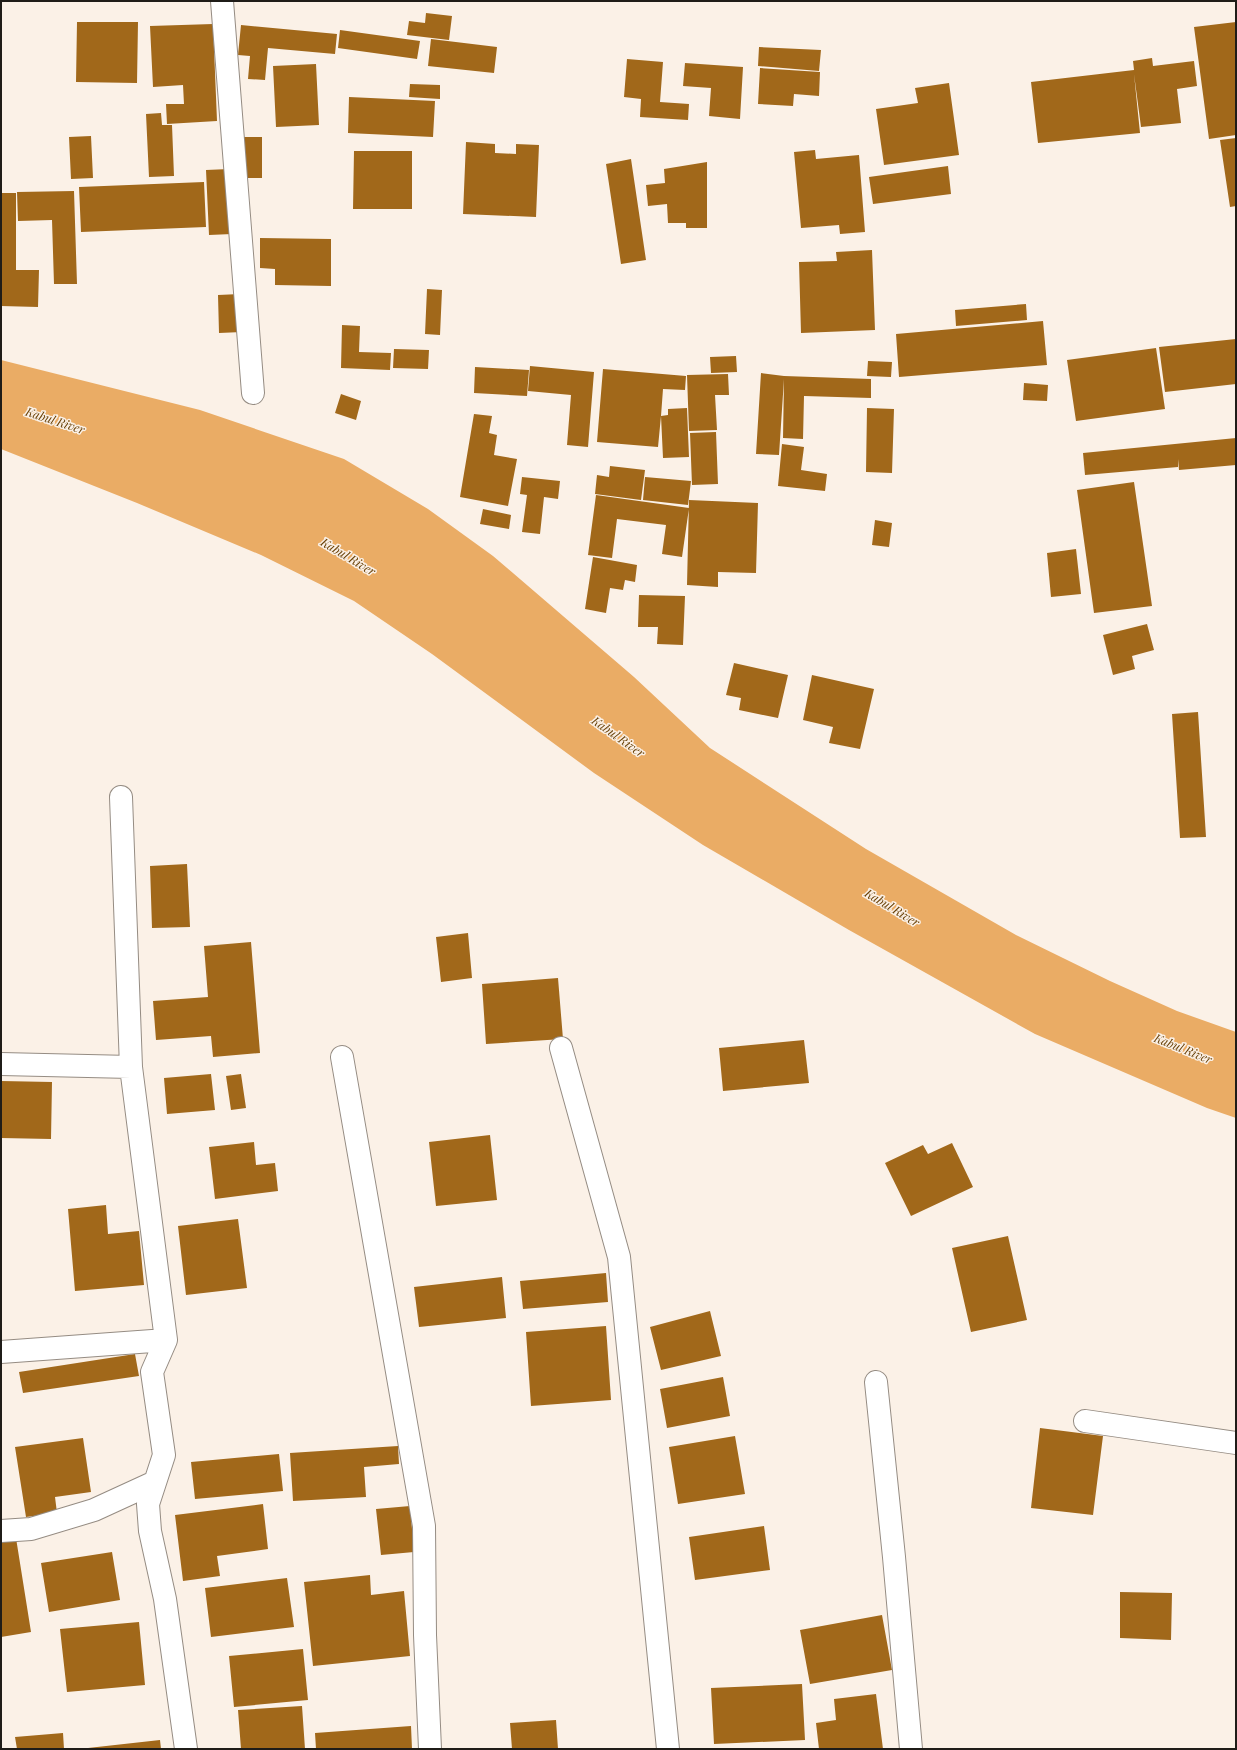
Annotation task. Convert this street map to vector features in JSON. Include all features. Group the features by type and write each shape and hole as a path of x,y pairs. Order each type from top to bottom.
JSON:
{"street":[{"path":"222,1 254,393"},
{"path":"121,797 131,1067 166,1340 152,1372 164,1455 148,1504 150,1532 165,1599 186,1749"},
{"path":"562,1048 619,1257 668,1749"},
{"path":"342,1057 424,1526 424,1635 430,1749"},
{"path":"1,1064 131,1067"},
{"path":"1,1352 166,1340"},
{"path":"876,1382 894,1557 911,1749"},
{"path":"1085,1421 1236,1444"},
{"path":"1,1531 31,1529 94,1510 155,1482"}],"water":[{"name":"Kabul River","path":"1,360 200,410 344,459 428,509 493,556 634,677 710,748 866,849 1016,935 1110,981 1177,1011 1236,1032 1236,1118 1207,1108 1035,1034 849,930 703,845 594,773 432,654 354,601 261,555 137,503 1,449"}],"building":[{"path":"426,13 452,16 449,40 407,35 409,21 425,23"},
{"path":"77,22 138,22 137,83 76,82"},
{"path":"1236,22 1236,135 1209,139 1194,27"},
{"path":"213,24 217,121 167,124 166,104 184,104 183,85 153,87 150,26"},
{"path":"241,25 337,34 335,54 268,48 265,80 248,79 250,56 238,55"},
{"path":"340,30 420,41 417,59 338,48"},
{"path":"431,39 497,47 494,73 428,66"},
{"path":"759,47 821,50 819,71 758,66"},
{"path":"1152,58 1153,66 1194,61 1197,86 1177,89 1181,123 1141,127 1134,74 1140,133 1038,143 1031,82 1134,70 1133,61"},
{"path":"627,59 663,62 660,102 689,104 688,120 640,117 641,99 624,97"},
{"path":"685,63 743,67 740,119 709,116 711,88 683,86"},
{"path":"316,64 319,125 276,127 273,66"},
{"path":"760,68 820,72 819,96 794,94 793,106 758,104"},
{"path":"949,83 959,155 884,165 876,109 918,103 915,88"},
{"path":"410,84 440,85 440,99 409,97"},
{"path":"349,97 435,101 433,137 348,133"},
{"path":"161,113 162,125 172,125 174,176 149,177 146,114"},
{"path":"91,136 93,178 71,179 69,137"},
{"path":"243,137 262,137 262,178 244,178"},
{"path":"1236,138 1236,206 1230,207 1220,140"},
{"path":"466,142 495,144 495,153 516,154 516,144 539,145 536,217 463,214"},
{"path":"815,150 816,159 859,155 865,232 840,234 839,225 801,228 794,152"},
{"path":"354,151 412,151 412,209 353,209"},
{"path":"631,159 646,260 621,264 606,164"},
{"path":"707,162 707,228 686,228 686,223 668,223 667,204 648,206 646,185 665,183 664,169"},
{"path":"948,166 951,194 873,204 869,177"},
{"path":"229,169 232,234 209,235 206,170"},
{"path":"204,182 206,227 81,232 79,187"},
{"path":"74,191 77,284 54,284 52,220 18,221 17,192"},
{"path":"1,193 16,193 16,270 39,270 38,307 1,306"},
{"path":"260,238 331,239 331,286 275,285 275,269 260,268"},
{"path":"872,250 875,330 801,333 799,262 837,261 836,252"},
{"path":"427,289 442,290 440,335 425,334"},
{"path":"240,294 242,332 219,333 218,295"},
{"path":"1026,304 1027,320 956,326 955,310"},
{"path":"1043,321 1047,365 899,377 896,334"},
{"path":"342,325 360,326 359,352 391,353 390,370 341,368"},
{"path":"1236,339 1236,384 1165,392 1159,347"},
{"path":"1156,348 1165,409 1076,421 1067,360"},
{"path":"394,349 429,350 428,369 393,368"},
{"path":"736,356 737,372 711,373 710,357"},
{"path":"868,361 892,362 891,377 867,376"},
{"path":"530,366 594,372 588,447 567,445 571,395 528,391"},
{"path":"475,367 529,370 527,396 474,393"},
{"path":"603,369 686,376 685,390 663,389 658,447 597,442"},
{"path":"761,373 784,376 871,379 871,398 804,396 803,439 783,438 784,379 779,455 756,454"},
{"path":"728,374 729,395 715,395 717,430 689,431 687,375"},
{"path":"1024,383 1048,385 1047,401 1023,400"},
{"path":"341,394 361,401 356,420 335,413"},
{"path":"687,408 689,457 663,458 661,416 668,415 668,409"},
{"path":"867,408 894,409 892,473 866,472"},
{"path":"474,414 492,416 489,433 497,435 494,455 517,459 508,506 460,497"},
{"path":"716,432 718,484 692,485 690,433"},
{"path":"1236,438 1236,465 1179,470 1178,459 1178,467 1085,475 1083,453"},
{"path":"782,444 804,447 801,470 827,474 825,491 778,486"},
{"path":"610,466 645,470 641,500 595,494 597,475 609,477"},
{"path":"522,477 560,481 558,499 544,497 540,534 522,532 527,495 520,494"},
{"path":"645,477 691,481 688,505 643,500"},
{"path":"1134,482 1152,606 1094,613 1077,490"},
{"path":"596,495 689,508 682,557 662,554 666,525 617,519 612,558 588,555"},
{"path":"689,500 758,503 756,573 718,572 718,587 687,585"},
{"path":"483,509 511,515 509,529 480,524"},
{"path":"875,520 892,523 889,547 872,545"},
{"path":"1076,549 1081,594 1051,597 1047,553"},
{"path":"593,557 637,565 635,582 625,580 623,590 610,588 606,613 585,609"},
{"path":"639,595 685,596 683,645 657,644 658,627 638,627"},
{"path":"1147,624 1154,650 1132,656 1135,669 1113,675 1103,635"},
{"path":"734,663 788,675 778,718 739,710 741,698 726,695"},
{"path":"812,675 874,689 860,749 829,743 833,727 803,720"},
{"path":"1198,712 1206,837 1180,838 1172,714"},
{"path":"187,864 190,927 152,928 150,866"},
{"path":"468,933 472,978 441,982 436,937"},
{"path":"251,942 260,1053 213,1057 211,1036 156,1040 153,1001 208,997 204,946"},
{"path":"558,978 563,1039 486,1044 482,984"},
{"path":"804,1040 809,1083 723,1091 719,1048"},
{"path":"211,1074 215,1110 167,1114 164,1078"},
{"path":"241,1074 246,1108 231,1110 226,1076"},
{"path":"1,1081 52,1082 51,1139 1,1138"},
{"path":"490,1135 497,1200 436,1206 429,1142"},
{"path":"254,1142 256,1165 275,1163 278,1191 215,1199 209,1147"},
{"path":"952,1143 973,1187 911,1216 885,1163 923,1145 928,1154"},
{"path":"106,1205 108,1234 139,1231 144,1285 75,1291 68,1209"},
{"path":"238,1219 247,1288 186,1295 178,1226"},
{"path":"1008,1236 1027,1320 971,1332 952,1248"},
{"path":"606,1273 608,1302 523,1309 520,1281"},
{"path":"502,1277 506,1318 419,1327 414,1287"},
{"path":"710,1311 721,1356 661,1370 650,1327"},
{"path":"606,1326 611,1400 531,1406 526,1332"},
{"path":"135,1354 139,1376 23,1393 19,1372"},
{"path":"723,1377 730,1416 667,1428 660,1389"},
{"path":"1040,1428 1103,1436 1093,1515 1031,1508"},
{"path":"735,1436 745,1494 678,1504 669,1447"},
{"path":"83,1438 91,1492 55,1497 57,1513 26,1517 15,1447"},
{"path":"398,1446 399,1464 364,1467 366,1497 293,1501 290,1453"},
{"path":"279,1454 283,1491 195,1499 191,1462"},
{"path":"263,1504 268,1549 217,1556 220,1576 183,1581 175,1515"},
{"path":"410,1506 414,1552 381,1555 376,1509"},
{"path":"764,1526 770,1570 695,1580 689,1537"},
{"path":"16,1538 31,1632 1,1637 1,1541"},
{"path":"112,1552 120,1600 49,1612 41,1563"},
{"path":"370,1575 371,1595 404,1591 410,1656 313,1666 304,1582"},
{"path":"287,1578 294,1627 211,1637 205,1588"},
{"path":"1120,1592 1172,1593 1171,1640 1120,1638"},
{"path":"882,1615 892,1670 810,1684 800,1630"},
{"path":"139,1622 145,1685 67,1692 60,1629"},
{"path":"303,1649 308,1700 234,1707 229,1656"},
{"path":"802,1684 805,1740 714,1744 711,1688"},
{"path":"876,1694 883,1749 819,1749 816,1723 836,1720 834,1699"},
{"path":"302,1706 305,1749 241,1749 238,1710"},
{"path":"556,1720 558,1749 512,1749 510,1723"},
{"path":"411,1726 412,1749 316,1749 315,1733"},
{"path":"63,1733 64,1749 17,1749 15,1737"},
{"path":"160,1740 161,1749 88,1749 88,1748"}]}
